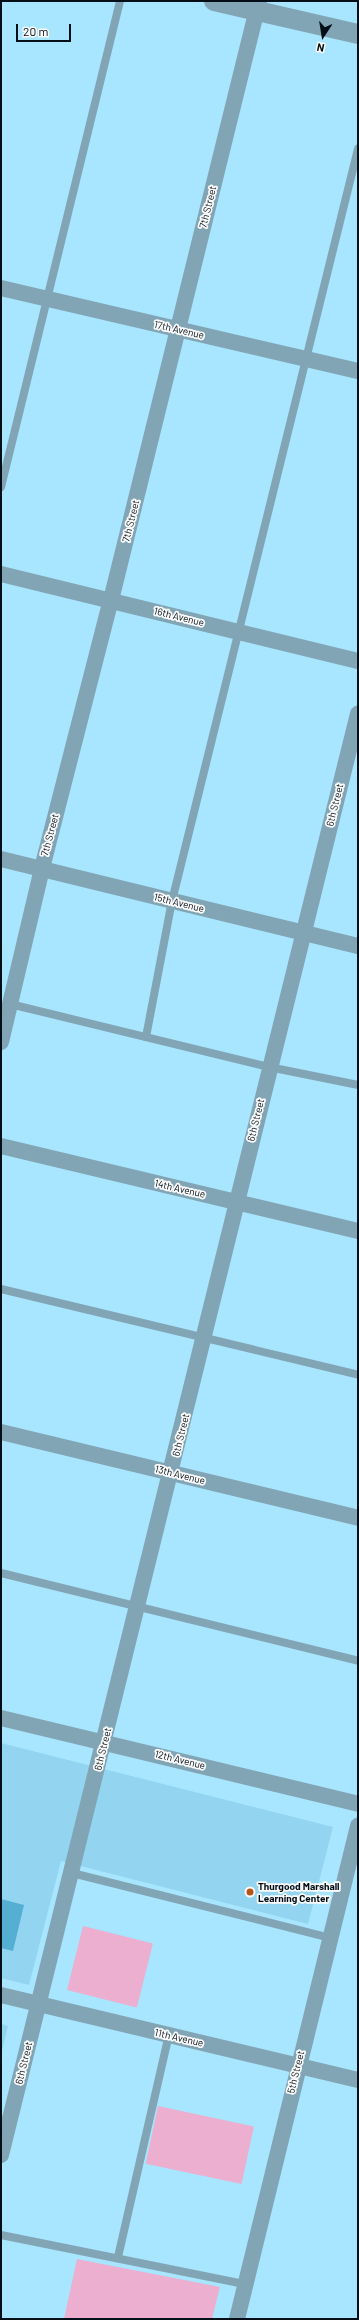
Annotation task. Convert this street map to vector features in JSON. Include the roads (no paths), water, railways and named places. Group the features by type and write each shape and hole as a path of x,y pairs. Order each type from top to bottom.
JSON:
{"street":[{"path":"214,1 258,5 358,34"},
{"name":"7th Street","path":"1,1042 42,868 111,600 258,5"},
{"name":"17th Avenue","path":"1,288 47,300 358,371"},
{"name":"16th Avenue","path":"1,574 358,661"},
{"name":"6th Street","path":"1,2155 205,1338 302,933 358,714"},
{"name":"15th Avenue","path":"1,859 358,946"},
{"name":"14th Avenue","path":"1,1146 358,1231"},
{"name":"13th Avenue","path":"1,1432 358,1518"},
{"name":"12th Avenue","path":"1,1718 358,1804"},
{"name":"5th Street","path":"237,2319 297,2065 358,1826"},
{"name":"11th Avenue","path":"1,1995 358,2080"}],"lane":[{"path":"1,487 120,1"},
{"path":"146,1037 172,901 358,149"},
{"path":"10,1004 269,1067 358,1085"},
{"path":"1,1289 358,1376"},
{"path":"1,1573 358,1661"},
{"path":"72,1873 330,1938"},
{"path":"118,2257 168,2035"},
{"path":"1,2235 118,2257 245,2284"}],"place":[{"name":"Thurgood Marshall Learning Center","path":"250,1892"}]}
